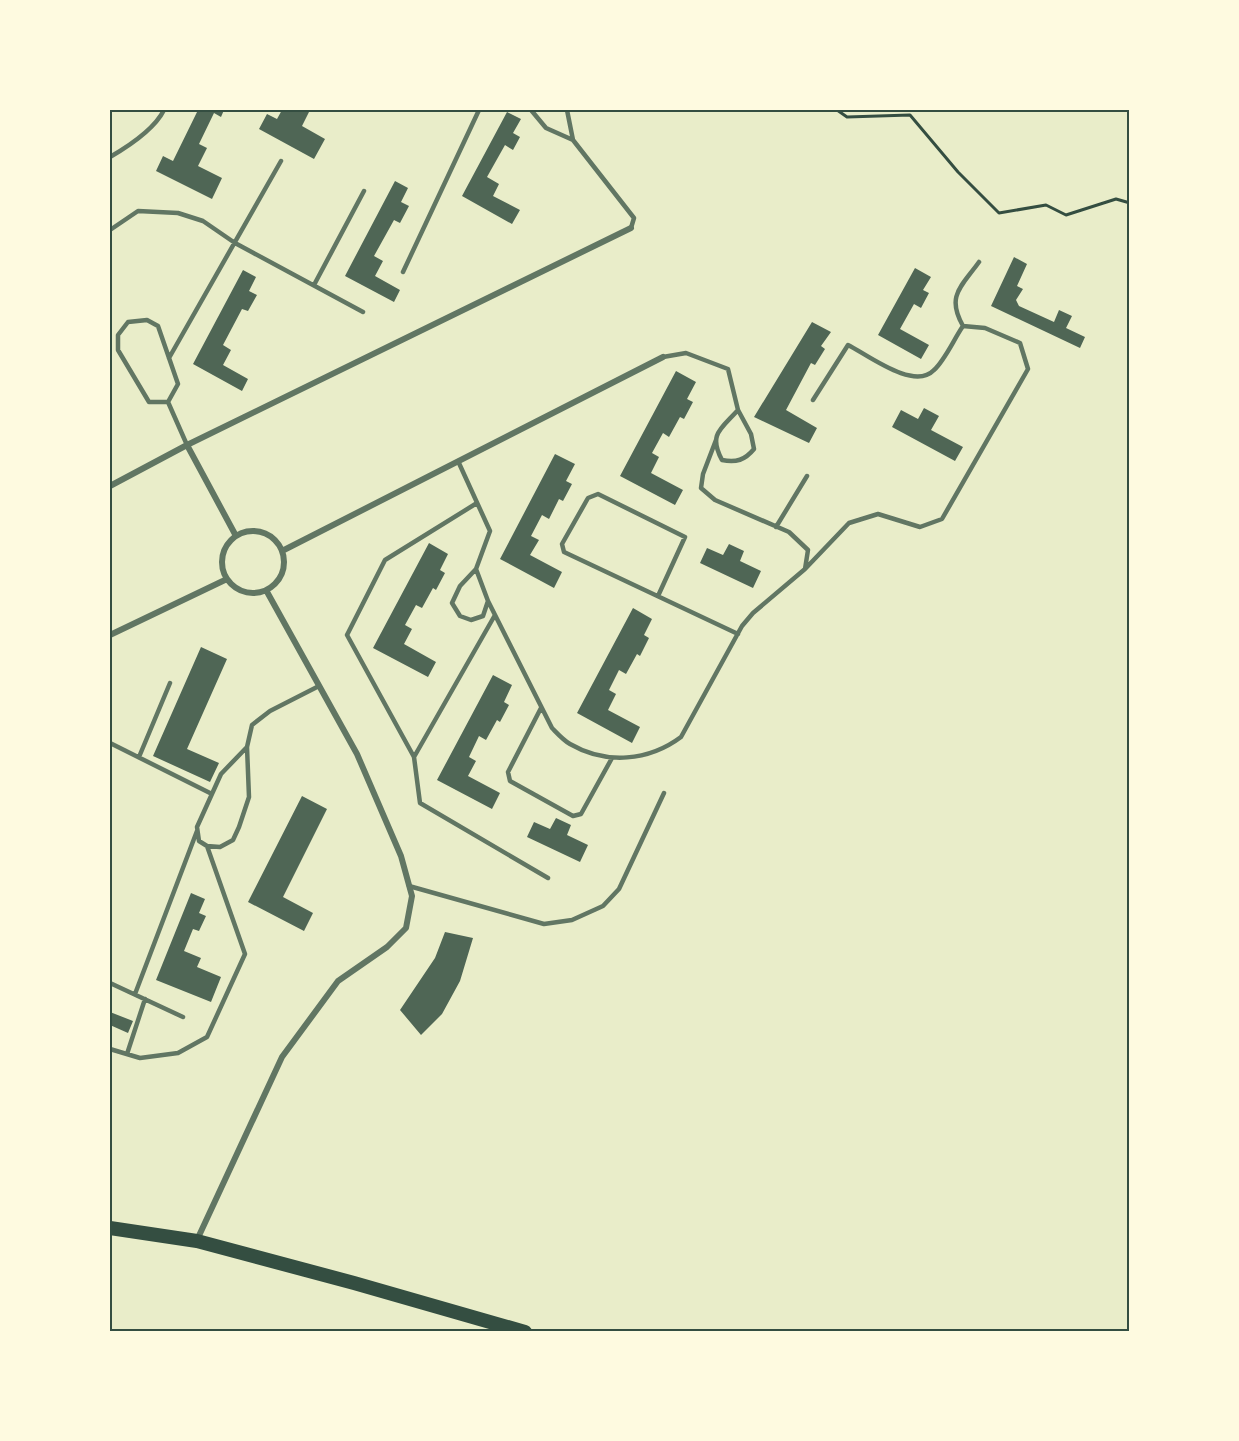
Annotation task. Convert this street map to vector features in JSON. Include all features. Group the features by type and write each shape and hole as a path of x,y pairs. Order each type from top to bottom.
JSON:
{"main road":[{"path":"110,1228 197,1241 354,1282 525,1332"}],"street":[{"path":"110,486 187,445 631,228"},
{"path":"282,551 663,357"},
{"path":"187,445 236,536"},
{"path":"259,532 272,538 282,551 284,562 281,576 266,590 249,593 239,590 227,579 222,566 226,546 242,533 259,532"},
{"path":"110,635 227,579"},
{"path":"197,1241 282,1057 338,981 387,946 406,928 412,896 401,856 357,754 266,590"}],"lane":[{"path":"110,157 124,149 159,119 164,110"},
{"path":"403,272 479,110"},
{"path":"531,110 546,128 573,140"},
{"path":"567,110 573,140 634,218 631,228"},
{"path":"170,358 281,161"},
{"path":"314,285 364,191"},
{"path":"110,230 138,211 178,213 203,221 234,243 363,312"},
{"path":"963,326 955,313 955,298 979,262"},
{"path":"147,320 158,326 178,384 168,402 148,402 118,350 118,335 128,322 147,320"},
{"path":"813,400 849,345 902,375 918,377 933,372 963,326"},
{"path":"476,568 488,601 541,708 552,728 568,743 612,758 644,756 667,747 681,737 738,634 753,613 805,569 849,523 878,514 920,528 942,519 1028,369 1020,343 985,328 963,326"},
{"path":"663,357 686,353 728,369 738,410 751,434 754,449 741,460 732,462 722,460 715,448 717,433 738,410"},
{"path":"168,402 187,445"},
{"path":"716,440 703,474 701,488 715,500 789,532 808,550 805,569"},
{"path":"458,461 490,531 476,568 460,586 452,603 460,616 471,620 483,616 488,601"},
{"path":"776,527 807,476"},
{"path":"658,596 685,537 598,494 588,498 562,544 564,552 738,634"},
{"path":"477,503 385,560 347,636 414,757 420,803 548,878"},
{"path":"414,757 495,615"},
{"path":"139,757 170,683"},
{"path":"198,829 199,841 207,846 220,846 233,840 249,797 247,747 252,725 270,711 319,686"},
{"path":"541,708 508,772 510,781 573,816 581,814 612,758"},
{"path":"110,743 212,794"},
{"path":"135,994 221,774 247,747"},
{"path":"409,886 544,924 572,920 603,906 619,889 664,793"},
{"path":"110,1048 140,1058 178,1053 207,1037 245,954 207,846"},
{"path":"110,983 183,1017"},
{"path":"127,1054 145,999"}],"path":[{"path":"837,110 848,117 909,115 958,172 999,213 1046,205 1066,215 1116,199 1130,203"}],"building":[{"path":"198,110 224,110 221,117 214,113 199,144 207,148 198,166 222,178 212,199 156,171 163,156 173,161"},
{"path":"282,110 310,110 302,126 325,139 314,159 259,129 267,114 277,119"},
{"path":"507,112 521,119 513,133 520,137 513,150 505,145 487,177 499,184 493,196 520,210 512,224 462,196"},
{"path":"395,181 408,188 401,202 409,206 400,223 394,220 374,256 383,261 375,276 400,290 394,302 345,276"},
{"path":"1014,257 1027,264 1017,286 1023,289 1016,300 1019,306 1054,322 1059,310 1072,316 1066,328 1085,337 1080,348 991,306"},
{"path":"915,268 931,277 923,290 929,293 921,308 914,304 900,329 929,345 921,359 878,335"},
{"path":"243,270 256,277 249,291 257,295 248,311 242,309 223,345 231,350 223,365 248,379 242,391 193,364"},
{"path":"812,322 831,332 821,346 825,349 815,365 811,363 786,410 817,428 809,443 754,417"},
{"path":"676,371 696,382 687,399 693,402 684,419 680,417 669,437 663,433 652,453 659,457 651,473 683,490 675,505 620,476"},
{"path":"924,408 939,416 931,430 963,447 955,461 892,427 901,410 918,419"},
{"path":"555,454 575,464 566,481 572,484 563,501 559,499 549,519 542,515 531,536 539,540 530,555 562,572 554,588 500,559"},
{"path":"429,543 448,554 440,570 445,573 436,590 433,588 422,608 416,605 405,625 412,629 404,644 436,662 428,677 373,648"},
{"path":"729,544 744,551 740,561 761,571 753,588 700,563 707,548 723,555"},
{"path":"633,608 652,619 644,635 649,638 640,656 637,654 626,674 619,670 609,690 616,694 608,710 640,727 632,743 577,713"},
{"path":"201,647 227,659 187,749 219,763 210,782 153,756"},
{"path":"493,675 512,685 504,702 509,705 500,722 497,720 486,740 479,736 469,757 476,761 468,776 500,793 492,809 437,780"},
{"path":"302,796 327,809 283,897 313,913 304,931 248,902"},
{"path":"556,818 571,825 567,835 588,845 580,862 527,837 534,822 550,829"},
{"path":"191,893 205,899 199,913 206,916 199,931 193,929 184,951 201,958 197,967 221,977 211,1002 156,980"},
{"path":"445,932 473,938 460,981 442,1014 421,1035 400,1010 435,958"},
{"path":"110,1012 133,1021 128,1033 110,1025"}]}
